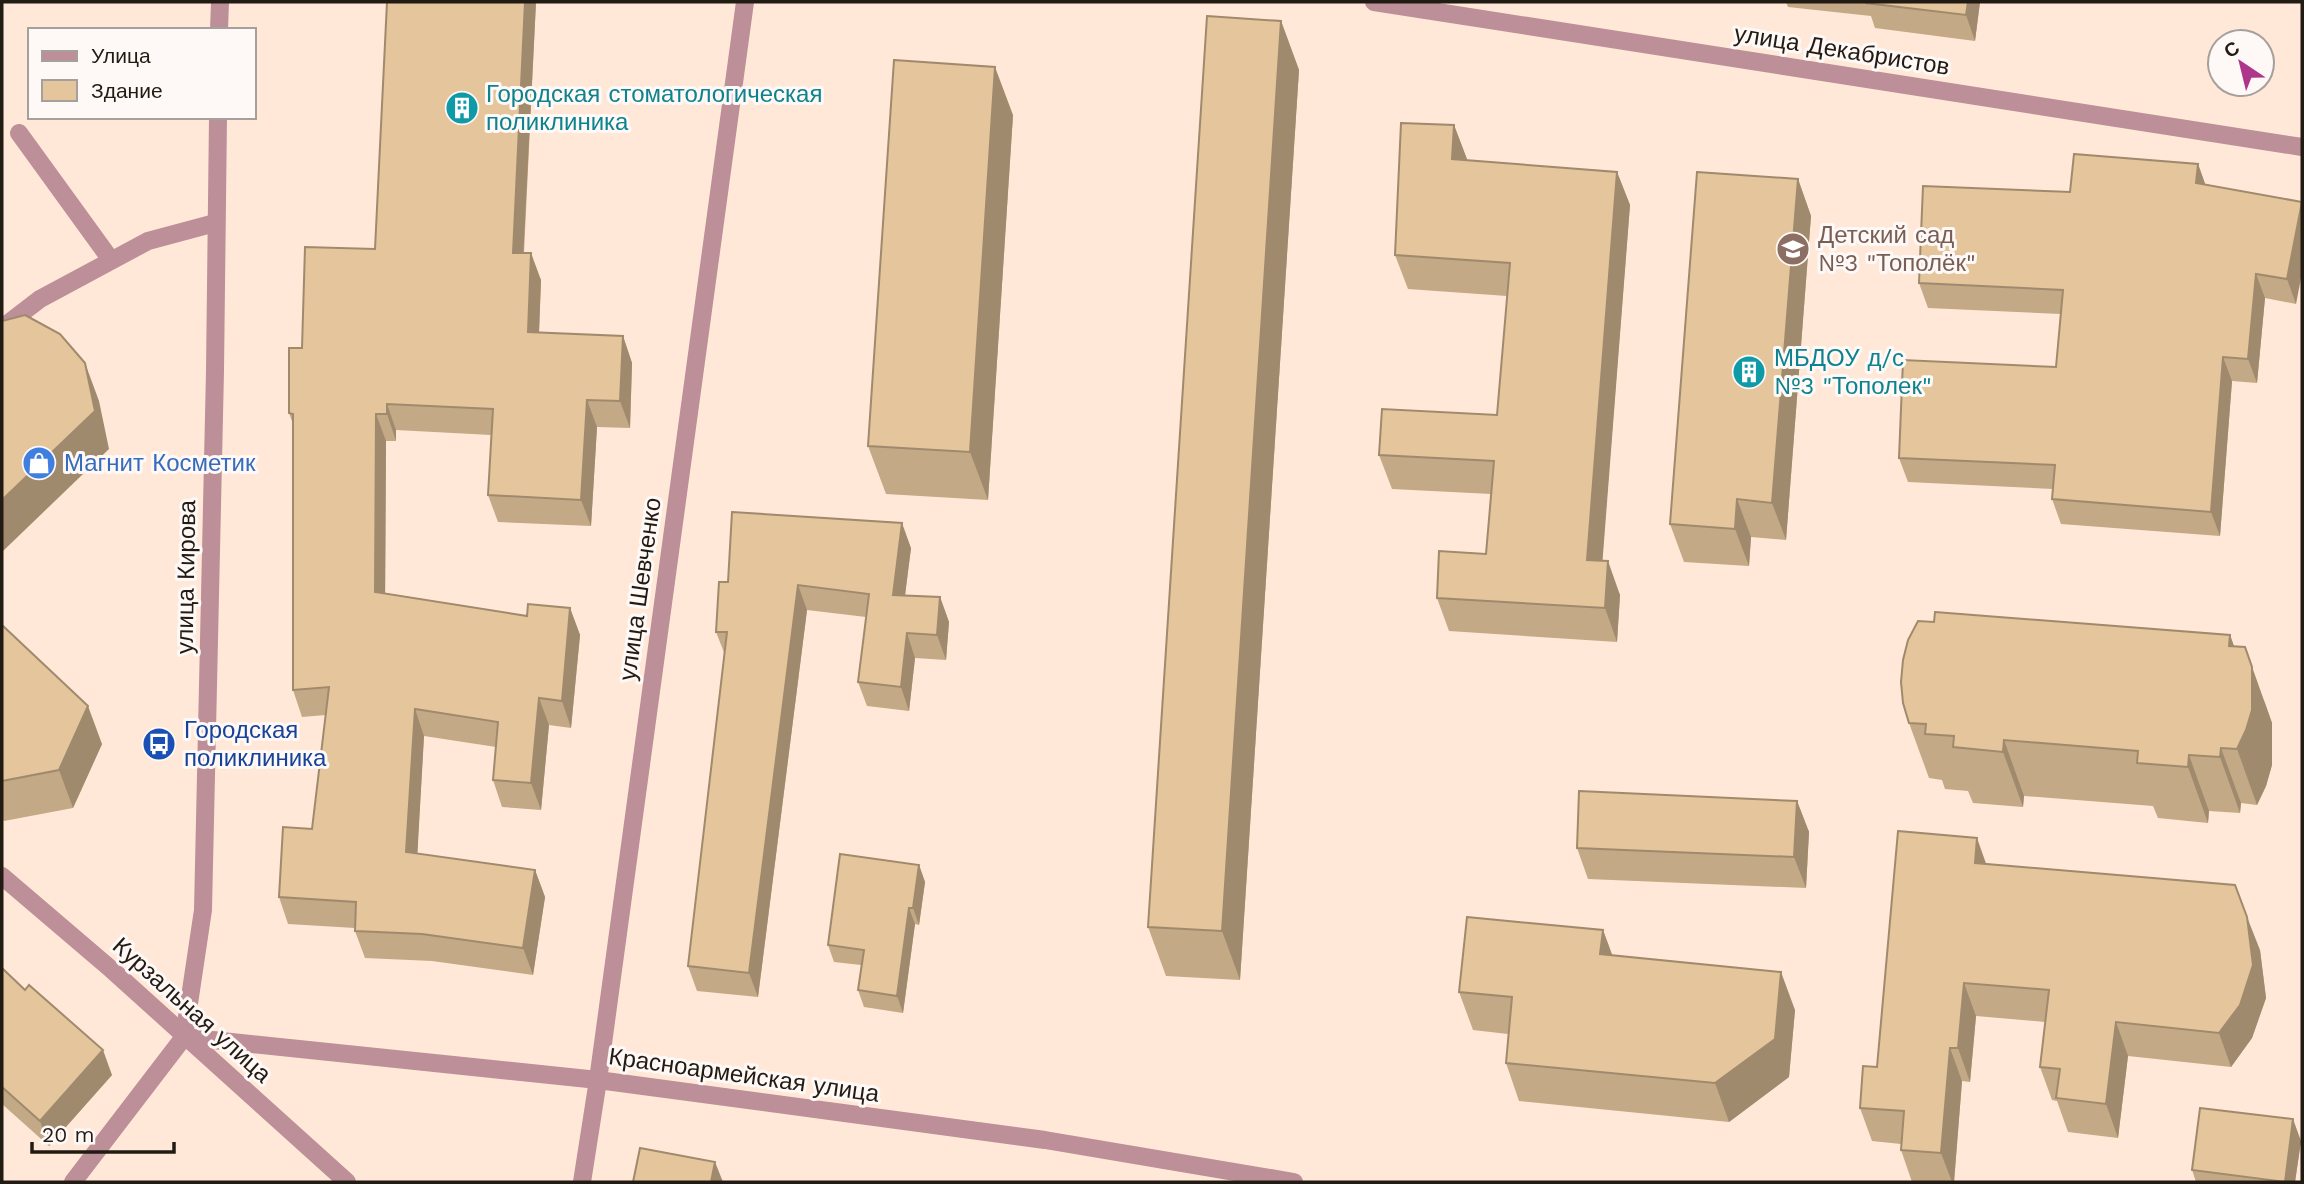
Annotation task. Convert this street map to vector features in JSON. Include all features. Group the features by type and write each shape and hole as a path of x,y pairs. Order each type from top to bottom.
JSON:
{"street":[{"path":"219,28 220,2"},
{"name":"улица Шевченко","path":"582,1182 745,2"},
{"name":"улица Декабристов","path":"1374,2 1401,4 2302,147"},
{"name":"улица Кирова","path":"184,1037 202,910 215,371 218,119"},
{"path":"19,133 111,260"},
{"path":"2,328 40,299 148,241 215,223"},
{"name":"Курзальная улица","path":"2,876 112,970 347,1182"},
{"path":"73,1182 184,1037"},
{"name":"Красноармейская улица","path":"184,1037 598,1080 1045,1140 1294,1182"}],"building":[{"path":"387,2 525,2 513,253 531,253 528,332 623,336 620,401 587,400 581,500 488,495 493,409 387,404 387,414 376,414 375,592 527,616 528,604 570,608 562,701 539,698 531,783 493,780 498,722 415,709 406,852 535,870 523,948 422,934 355,931 356,902 279,897 283,827 312,829 329,687 293,690 293,414 289,413 289,348 302,348 305,247 375,249"},
{"path":"1866,2 1968,2 1966,15"},
{"path":"1207,16 1281,21 1222,931 1148,927"},
{"path":"894,60 995,67 970,452 868,446"},
{"path":"1401,123 1454,125 1452,159 1617,172 1587,560 1608,561 1605,608 1437,598 1439,551 1486,554 1494,461 1379,455 1382,409 1497,415 1510,263 1395,255"},
{"path":"2074,154 2198,164 2196,183 2302,202 2287,279 2256,274 2248,359 2223,357 2211,512 2052,499 2055,465 1899,458 1903,360 2056,367 2063,290 1919,283 1923,186 2070,192"},
{"path":"1697,172 1798,179 1772,503 1737,499 1735,529 1670,524"},
{"path":"25,315 60,334 85,363 95,411 2,500 2,321"},
{"path":"732,512 902,523 893,595 940,597 937,635 907,633 901,687 858,682 869,594 798,585 749,973 688,966 727,632 716,632 719,582 728,582"},
{"path":"1935,612 2230,635 2229,646 2245,647 2252,667 2252,710 2246,730 2237,749 2221,748 2220,757 2189,755 2188,767 2137,763 2138,751 2004,740 2003,752 1953,747 1954,736 1925,734 1926,724 1909,723 1903,703 1901,682 1908,640 1918,621 1934,622"},
{"path":"2,625 88,706 59,770 2,781"},
{"path":"1579,791 1797,801 1794,857 1577,848"},
{"path":"1898,831 1977,838 1975,863 2235,885 2247,917 2253,965 2240,1005 2219,1033 2116,1022 2106,1104 2056,1098 2060,1069 2040,1067 2049,990 1964,983 1958,1048 1950,1048 1941,1153 1901,1150 1904,1111 1860,1108 1863,1066 1877,1067"},
{"path":"840,854 919,865 913,908 909,908 897,996 858,990 864,950 828,945"},
{"path":"1467,917 1603,930 1600,954 1781,972 1775,1039 1715,1083 1506,1063 1512,997 1459,992"},
{"path":"2,968 25,990 29,985 103,1050 40,1121 2,1087"},
{"path":"2200,1108 2293,1119 2285,1182 2192,1170"},
{"path":"640,1148 715,1162 711,1182 633,1182"}],"place":[{"name":"Городская стоматологическая поликлиника","path":"462,108"},
{"name":"Детский сад №3 \"Тополёк\"","path":"1793,249"},
{"name":"МБДОУ д/с №3 \"Тополек\"","path":"1749,372"},
{"name":"Магнит Косметик","path":"39,463"},
{"name":"Городская поликлиника","path":"159,744"}]}
